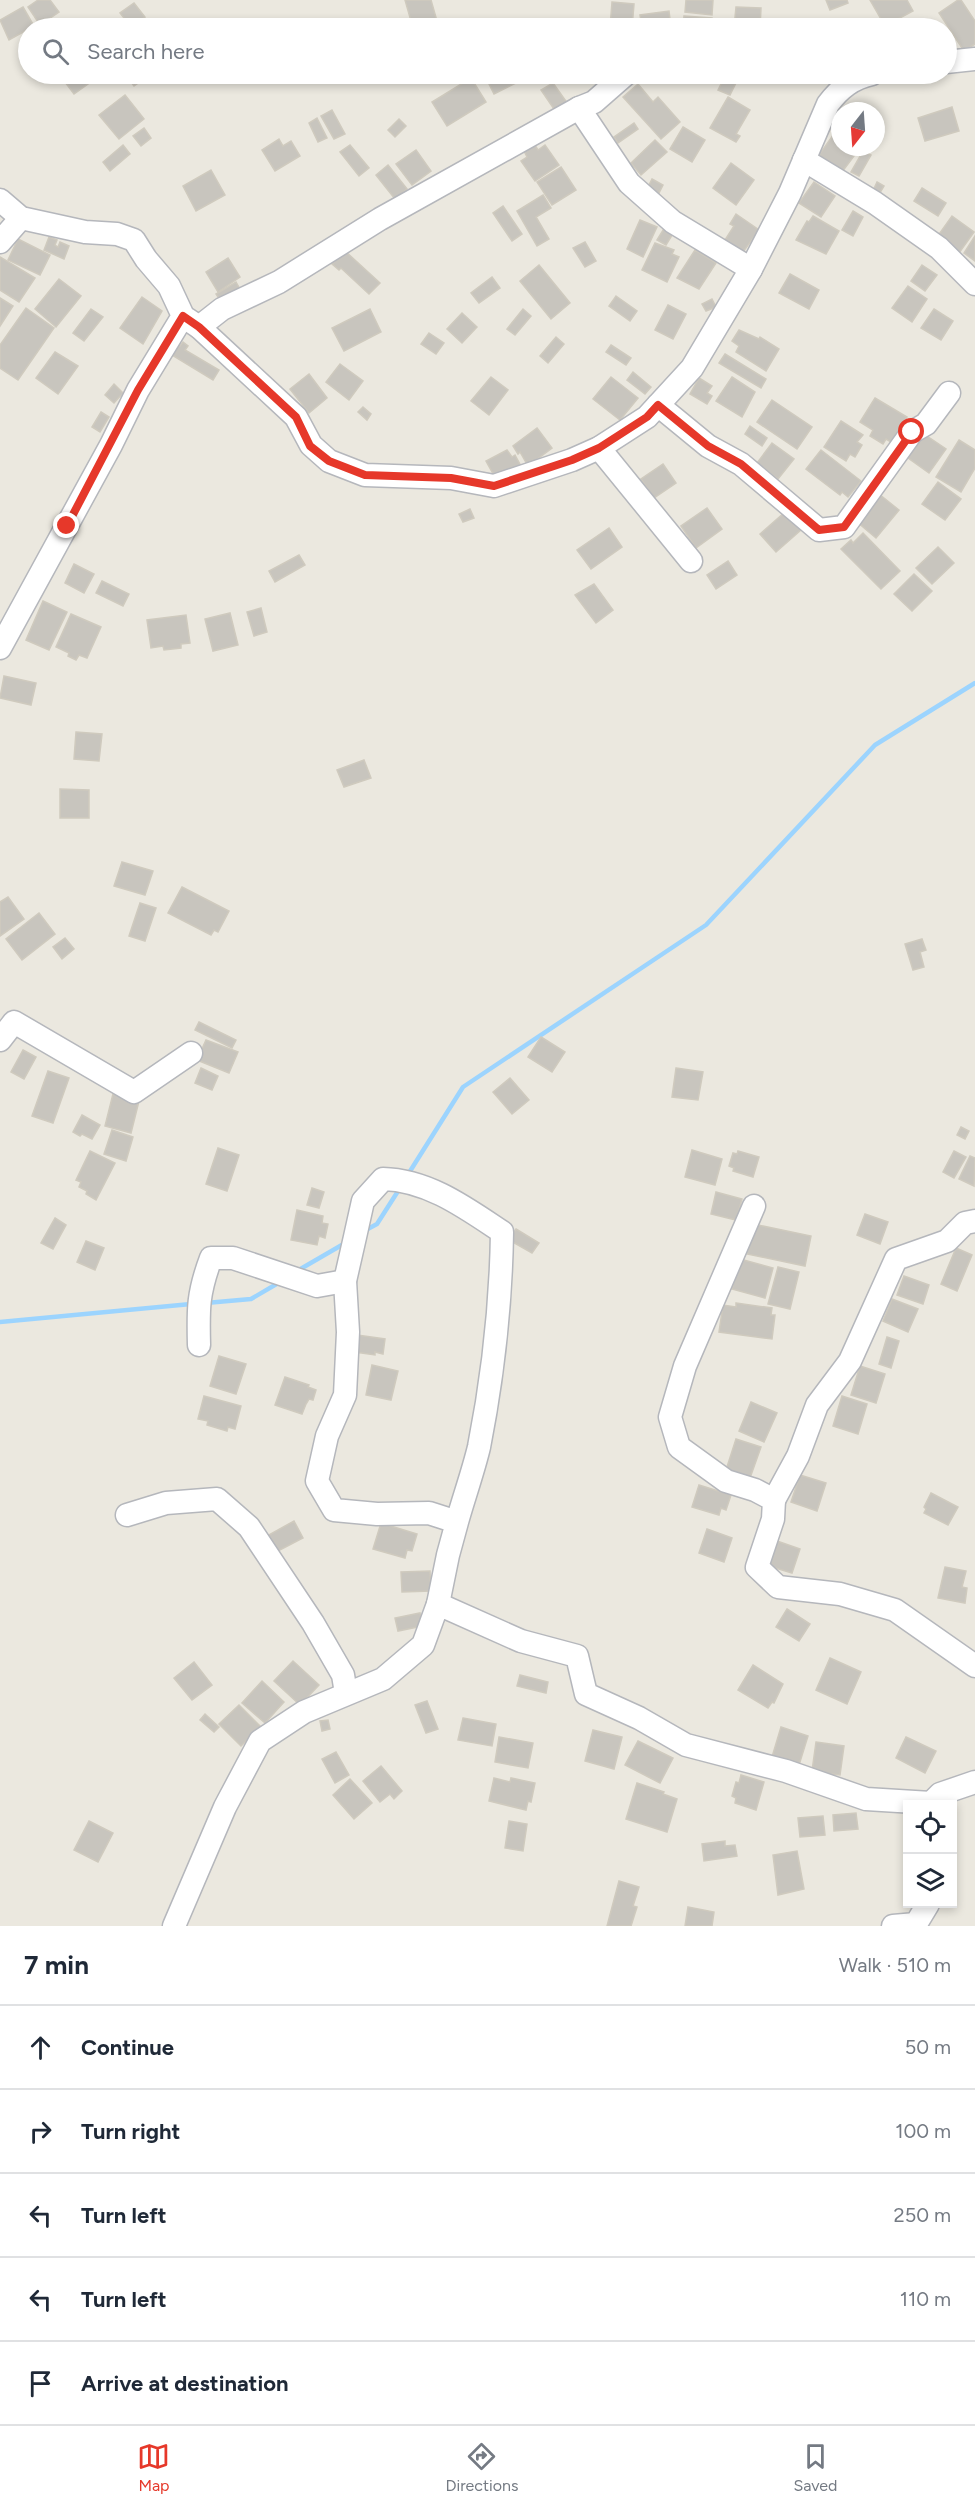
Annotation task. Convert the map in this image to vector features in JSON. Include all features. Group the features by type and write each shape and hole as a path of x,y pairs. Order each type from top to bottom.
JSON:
{"street":[{"path":"957,61 975,59"},
{"path":"0,648 46,567 74,509 98,470 138,390 191,321 279,282 380,219 579,108 594,102 615,84"},
{"path":"0,200 21,218 85,232 117,234 134,240 146,259 170,285 191,321 296,417 310,446 329,461 365,475 451,478 494,486 572,460 599,448 647,417 692,368 751,269 790,193 828,104 848,84"},
{"path":"579,108 629,183 673,222 751,269"},
{"path":"804,160 875,202 939,248 975,284"},
{"path":"0,242 21,218"},
{"path":"658,405 708,446 741,464 819,530 844,527 912,432 926,424 949,393"},
{"path":"599,448 691,561"},
{"path":"0,1040 14,1022 134,1092 191,1053"},
{"path":"174,1926 225,1807 260,1741 304,1712 383,1679 423,1645 438,1604 448,1555 478,1449 490,1378 501,1284 502,1232 456,1202 405,1180 384,1179 363,1201 345,1281 348,1332 345,1395 327,1436 317,1480 334,1510 377,1514 429,1513 457,1522"},
{"path":"754,1206 686,1366 670,1417 679,1447 726,1482 755,1490 774,1500"},
{"path":"975,1221 965,1223 947,1241 896,1259 850,1361 817,1405 798,1456 774,1500 773,1518 757,1567 778,1587 840,1594 896,1610 975,1666"},
{"path":"199,1345 198,1304 201,1287 212,1258 233,1258 317,1286 345,1281"},
{"path":"127,1515 166,1503 218,1499 249,1527 296,1597 343,1675 346,1693"},
{"path":"438,1604 521,1641 577,1656 586,1694 639,1718 686,1745 786,1771 866,1799 903,1802"},
{"path":"934,1800 940,1794 975,1782"},
{"path":"893,1926 916,1924 926,1908"}],"building":[{"path":"38,0 50,0 59,12 50,18 35,18 28,7"},
{"path":"405,0 431,0 436,18 410,18"},
{"path":"686,0 713,0 712,15 685,12"},
{"path":"826,0 847,0 848,3 830,10"},
{"path":"870,0 907,0 913,11 900,18 880,18"},
{"path":"961,0 975,21 975,44 964,51 957,40 957,18 942,18 939,13"},
{"path":"612,2 634,4 633,18 611,18"},
{"path":"134,3 145,17 124,18 120,13"},
{"path":"23,7 29,18 18,18 18,35 9,40 0,20"},
{"path":"736,7 761,8 760,18 735,18"},
{"path":"669,11 670,18 640,18 640,15"},
{"path":"684,16 712,18 684,18"},
{"path":"66,84 88,84 74,94"},
{"path":"461,84 475,84 486,102 447,126 432,102"},
{"path":"489,84 514,84 494,94"},
{"path":"554,84 568,104 556,112 541,90"},
{"path":"638,84 653,102 658,97 680,122 661,139 623,97"},
{"path":"721,84 736,84 730,95 718,90"},
{"path":"125,95 144,119 119,139 99,115"},
{"path":"728,97 750,110 736,134 740,136 736,142 710,128"},
{"path":"952,107 959,131 925,141 918,118"},
{"path":"332,110 345,134 334,139 321,116"},
{"path":"317,118 327,138 318,142 309,123"},
{"path":"399,119 406,126 395,137 388,130"},
{"path":"634,123 638,129 618,143 614,137"},
{"path":"683,127 705,140 692,162 670,149"},
{"path":"144,128 151,138 141,146 133,136"},
{"path":"831,138 831,156 854,156 842,172 819,155"},
{"path":"279,139 283,146 291,141 300,156 275,171 262,150"},
{"path":"655,140 667,152 641,175 631,163"},
{"path":"533,142 538,150 545,145 559,165 535,181 521,161 527,157 523,149"},
{"path":"123,145 130,154 110,171 103,162"},
{"path":"350,145 369,168 359,176 340,152"},
{"path":"416,150 431,171 412,185 396,164"},
{"path":"860,156 870,156 859,176 851,172"},
{"path":"731,163 754,180 736,205 713,188"},
{"path":"388,165 407,189 395,199 376,175"},
{"path":"561,167 576,190 552,205 537,182"},
{"path":"211,170 225,195 196,211 183,186"},
{"path":"652,179 663,185 658,195 647,189"},
{"path":"814,182 835,196 821,217 799,203"},
{"path":"877,182 884,186 878,196 872,193"},
{"path":"922,188 946,203 938,216 914,201"},
{"path":"543,195 551,208 536,217 549,239 537,246 517,211"},
{"path":"503,206 522,234 512,241 493,213"},
{"path":"853,211 863,217 853,236 842,230"},
{"path":"736,214 759,230 743,252 725,240 734,226 730,224"},
{"path":"813,216 839,231 826,254 796,240 807,221 809,222"},
{"path":"952,216 974,232 959,253 937,237"},
{"path":"640,220 657,227 643,257 627,249"},
{"path":"665,227 674,232 666,245 657,240"},
{"path":"975,236 975,261 964,253"},
{"path":"49,237 57,240 55,245 58,247 60,242 69,246 64,259 44,250"},
{"path":"18,239 50,255 40,275 8,260"},
{"path":"585,242 596,261 585,267 573,248"},
{"path":"655,243 674,250 672,254 679,257 667,282 642,270"},
{"path":"695,250 716,263 699,289 677,278"},
{"path":"345,251 380,283 369,294 341,268 339,270 332,264"},
{"path":"0,257 35,278 19,302 0,290"},
{"path":"228,258 240,277 218,292 206,272"},
{"path":"539,265 570,303 551,319 520,281"},
{"path":"922,265 937,275 925,291 911,281"},
{"path":"790,274 819,290 809,309 779,293"},
{"path":"492,277 500,288 479,303 471,293"},
{"path":"59,279 81,296 56,327 35,309"},
{"path":"236,282 241,291 222,303 216,294"},
{"path":"908,286 927,299 912,322 892,308"},
{"path":"616,296 637,311 630,321 609,306"},
{"path":"142,297 162,311 143,344 120,328"},
{"path":"0,298 13,306 0,326"},
{"path":"712,299 716,307 706,311 702,304"},
{"path":"668,305 686,314 673,339 655,330"},
{"path":"26,308 54,328 18,380 0,368 0,345"},
{"path":"91,309 103,317 84,341 73,333"},
{"path":"370,309 381,332 344,351 332,328"},
{"path":"523,309 531,316 515,335 507,329"},
{"path":"934,309 953,321 941,340 921,328"},
{"path":"462,313 477,327 462,343 447,329"},
{"path":"739,330 759,339 760,337 779,349 766,371 736,352 739,346 732,341"},
{"path":"429,333 444,343 436,354 421,344"},
{"path":"556,337 564,344 548,363 540,356"},
{"path":"173,342 180,346 183,342 188,346 185,350 219,370 213,380 167,352"},
{"path":"611,345 631,358 626,365 606,352"},
{"path":"55,352 78,366 58,394 36,378"},
{"path":"725,354 766,379 761,388 719,363"},
{"path":"340,364 363,381 349,400 326,382"},
{"path":"633,372 651,387 645,394 627,380"},
{"path":"309,374 327,398 309,413 290,389"},
{"path":"491,377 508,390 489,415 471,401"},
{"path":"611,377 638,398 620,420 593,399"},
{"path":"732,377 755,392 742,417 716,401"},
{"path":"699,378 712,386 707,393 712,396 707,404 690,394"},
{"path":"114,384 123,393 114,403 105,395"},
{"path":"875,398 907,417 891,442 886,439 883,444 870,436 873,430 860,422"},
{"path":"772,400 812,427 797,449 757,422"},
{"path":"363,407 371,414 367,420 358,412"},
{"path":"101,412 109,417 100,432 92,427"},
{"path":"841,421 863,435 857,442 862,445 855,457 850,454 846,461 824,447"},
{"path":"750,426 767,438 762,446 745,434"},
{"path":"537,428 552,448 528,466 520,452 518,454 513,446"},
{"path":"921,432 946,449 929,473 904,455"},
{"path":"959,440 975,450 975,468 961,492 936,477"},
{"path":"772,443 794,459 778,479 757,463"},
{"path":"507,450 512,457 515,455 522,468 497,481 486,461"},
{"path":"821,450 861,481 848,497 842,492 840,495 806,469"},
{"path":"663,464 676,483 654,498 641,479"},
{"path":"938,482 961,499 945,520 922,504"},
{"path":"879,494 899,510 876,538 857,522"},
{"path":"707,508 722,529 696,548 681,526"},
{"path":"470,509 474,518 463,522 459,514"},
{"path":"785,512 801,530 776,552 760,534"},
{"path":"609,528 622,547 591,569 577,550"},
{"path":"863,533 900,571 881,589 841,549 851,540 853,543"},
{"path":"938,547 954,563 932,584 916,568"},
{"path":"299,555 305,565 275,582 269,571"},
{"path":"728,561 737,575 716,589 707,575"},
{"path":"74,564 94,574 84,593 65,583"},
{"path":"914,574 932,591 912,611 894,594"},
{"path":"102,581 129,594 123,606 96,593"},
{"path":"594,584 613,610 596,623 575,595"},
{"path":"43,601 67,612 49,650 26,640"},
{"path":"261,608 267,632 254,636 247,612"},
{"path":"230,613 238,645 213,651 205,619"},
{"path":"71,614 101,627 87,658 79,655 76,660 68,656 69,653 56,647"},
{"path":"186,615 190,643 181,644 181,648 164,650 163,646 151,648 147,620"},
{"path":"4,676 36,683 31,705 0,698"},
{"path":"76,732 102,734 99,761 74,759"},
{"path":"364,760 371,778 344,787 337,770"},
{"path":"60,789 89,790 89,818 60,818"},
{"path":"122,862 153,871 145,895 114,886"},
{"path":"182,887 229,911 218,932 214,930 211,935 168,913"},
{"path":"8,897 24,919 0,936 0,902"},
{"path":"140,903 156,908 145,941 129,936"},
{"path":"39,913 55,934 22,960 6,939"},
{"path":"65,938 74,949 62,959 53,947"},
{"path":"922,939 926,950 920,952 924,967 913,970 905,944"},
{"path":"199,1022 236,1040 232,1048 195,1030"},
{"path":"541,1037 565,1052 552,1072 528,1057"},
{"path":"206,1040 238,1052 229,1073 197,1060"},
{"path":"23,1050 36,1057 24,1079 11,1072"},
{"path":"201,1068 218,1076 212,1090 195,1083"},
{"path":"676,1068 703,1072 698,1100 672,1097"},
{"path":"48,1071 69,1078 53,1123 32,1116"},
{"path":"510,1078 529,1100 512,1114 493,1092"},
{"path":"113,1094 139,1101 131,1133 105,1126"},
{"path":"82,1115 100,1125 92,1139 73,1132"},
{"path":"961,1127 969,1131 965,1139 957,1135"},
{"path":"112,1130 133,1137 126,1161 104,1154"},
{"path":"218,1148 239,1155 227,1191 206,1184"},
{"path":"692,1150 722,1159 715,1185 685,1177"},
{"path":"90,1151 115,1163 96,1200 79,1187 81,1182 76,1180"},
{"path":"738,1151 759,1157 753,1177 733,1171 734,1168 729,1166 733,1153 737,1154"},
{"path":"954,1151 966,1157 954,1178 943,1172"},
{"path":"970,1156 975,1158 974,1186 959,1179"},
{"path":"312,1188 324,1192 319,1208 307,1205"},
{"path":"716,1192 742,1199 736,1220 711,1214"},
{"path":"297,1210 323,1216 322,1223 328,1224 325,1238 319,1236 317,1245 291,1240"},
{"path":"865,1214 888,1222 880,1244 857,1235"},
{"path":"55,1218 66,1225 53,1249 41,1243"},
{"path":"753,1224 811,1236 805,1266 747,1254"},
{"path":"516,1229 539,1243 532,1253 509,1240"},
{"path":"86,1241 104,1248 95,1270 77,1262"},
{"path":"956,1248 972,1255 957,1291 941,1284"},
{"path":"740,1259 773,1268 765,1298 732,1289"},
{"path":"778,1267 799,1272 790,1309 768,1304"},
{"path":"904,1276 929,1285 923,1304 897,1295"},
{"path":"892,1299 918,1309 908,1332 883,1321"},
{"path":"736,1303 772,1308 771,1315 775,1315 772,1339 719,1332 723,1305 736,1307"},
{"path":"357,1335 385,1339 383,1354 355,1352"},
{"path":"887,1337 899,1341 891,1368 879,1364"},
{"path":"219,1356 246,1364 236,1394 210,1386"},
{"path":"372,1365 398,1371 391,1400 366,1395"},
{"path":"860,1366 885,1374 876,1403 851,1395"},
{"path":"285,1377 309,1385 308,1387 316,1390 313,1400 309,1399 302,1414 275,1405"},
{"path":"204,1396 241,1406 235,1429 228,1427 227,1431 207,1425 208,1421 198,1419"},
{"path":"842,1396 867,1404 858,1434 833,1426"},
{"path":"751,1402 777,1413 764,1442 739,1431"},
{"path":"736,1439 761,1447 750,1478 726,1470"},
{"path":"800,1475 826,1483 817,1511 791,1502"},
{"path":"699,1485 731,1495 726,1510 721,1508 719,1515 692,1507"},
{"path":"931,1493 958,1507 948,1525 924,1513 926,1509 924,1507"},
{"path":"294,1521 303,1538 276,1552 267,1536"},
{"path":"381,1523 417,1534 412,1551 407,1550 405,1558 373,1549"},
{"path":"707,1529 732,1538 724,1562 699,1553"},
{"path":"777,1541 800,1549 792,1573 769,1566"},
{"path":"945,1567 966,1571 962,1587 967,1588 965,1603 938,1598"},
{"path":"430,1571 431,1591 402,1592 401,1572"},
{"path":"787,1609 810,1624 799,1641 776,1627"},
{"path":"420,1613 423,1626 398,1631 395,1618"},
{"path":"830,1658 861,1672 847,1704 816,1690"},
{"path":"293,1661 319,1685 300,1705 274,1681"},
{"path":"194,1662 212,1685 192,1700 174,1678"},
{"path":"753,1665 783,1684 774,1703 772,1702 768,1708 738,1690"},
{"path":"520,1675 548,1682 546,1693 517,1686"},
{"path":"262,1681 284,1702 265,1723 242,1703"},
{"path":"427,1701 438,1729 426,1733 415,1705"},
{"path":"239,1705 261,1727 241,1746 219,1724"},
{"path":"205,1714 219,1727 214,1732 200,1720"},
{"path":"463,1718 496,1724 492,1746 458,1740"},
{"path":"328,1720 330,1729 322,1731 320,1721"},
{"path":"781,1727 808,1736 799,1765 772,1757"},
{"path":"593,1730 622,1737 614,1769 585,1761"},
{"path":"499,1737 533,1743 528,1768 495,1762"},
{"path":"906,1737 936,1751 925,1773 896,1758"},
{"path":"638,1741 673,1758 660,1783 625,1765"},
{"path":"816,1742 844,1746 840,1775 832,1774 832,1778 812,1771"},
{"path":"336,1752 349,1775 335,1783 322,1759"},
{"path":"381,1766 402,1791 394,1799 390,1794 380,1802 363,1781"},
{"path":"741,1775 764,1782 756,1810 735,1803 736,1798 732,1796 736,1782 739,1783"},
{"path":"494,1778 510,1782 511,1778 535,1783 531,1802 528,1801 526,1810 489,1801"},
{"path":"350,1779 372,1803 354,1819 333,1795"},
{"path":"637,1783 677,1799 667,1832 626,1819"},
{"path":"856,1813 858,1829 834,1831 833,1815"},
{"path":"823,1816 825,1835 800,1837 798,1818"},
{"path":"89,1821 113,1833 98,1862 74,1850"},
{"path":"509,1821 527,1824 523,1851 505,1848"},
{"path":"725,1841 725,1846 735,1845 737,1856 704,1861 702,1844"},
{"path":"797,1851 804,1889 778,1895 773,1855"},
{"path":"619,1881 639,1887 633,1906 637,1907 631,1926 607,1926"},
{"path":"688,1907 714,1912 712,1926 685,1926"}],"waterway":[{"path":"407,1176 463,1087 706,925 875,745 975,683"},
{"path":"364,1231 377,1224 400,1188"},
{"path":"297,1271 347,1242"},
{"path":"206,1303 251,1299 280,1282"},
{"path":"0,1322 191,1304"}],"route":[{"path":"67,526 138,390 183,316 199,327 296,417 310,446 329,461 365,475 451,478 494,486 572,460 599,448 647,417 658,405 708,446 741,464 819,530 844,527 912,432"}]}
